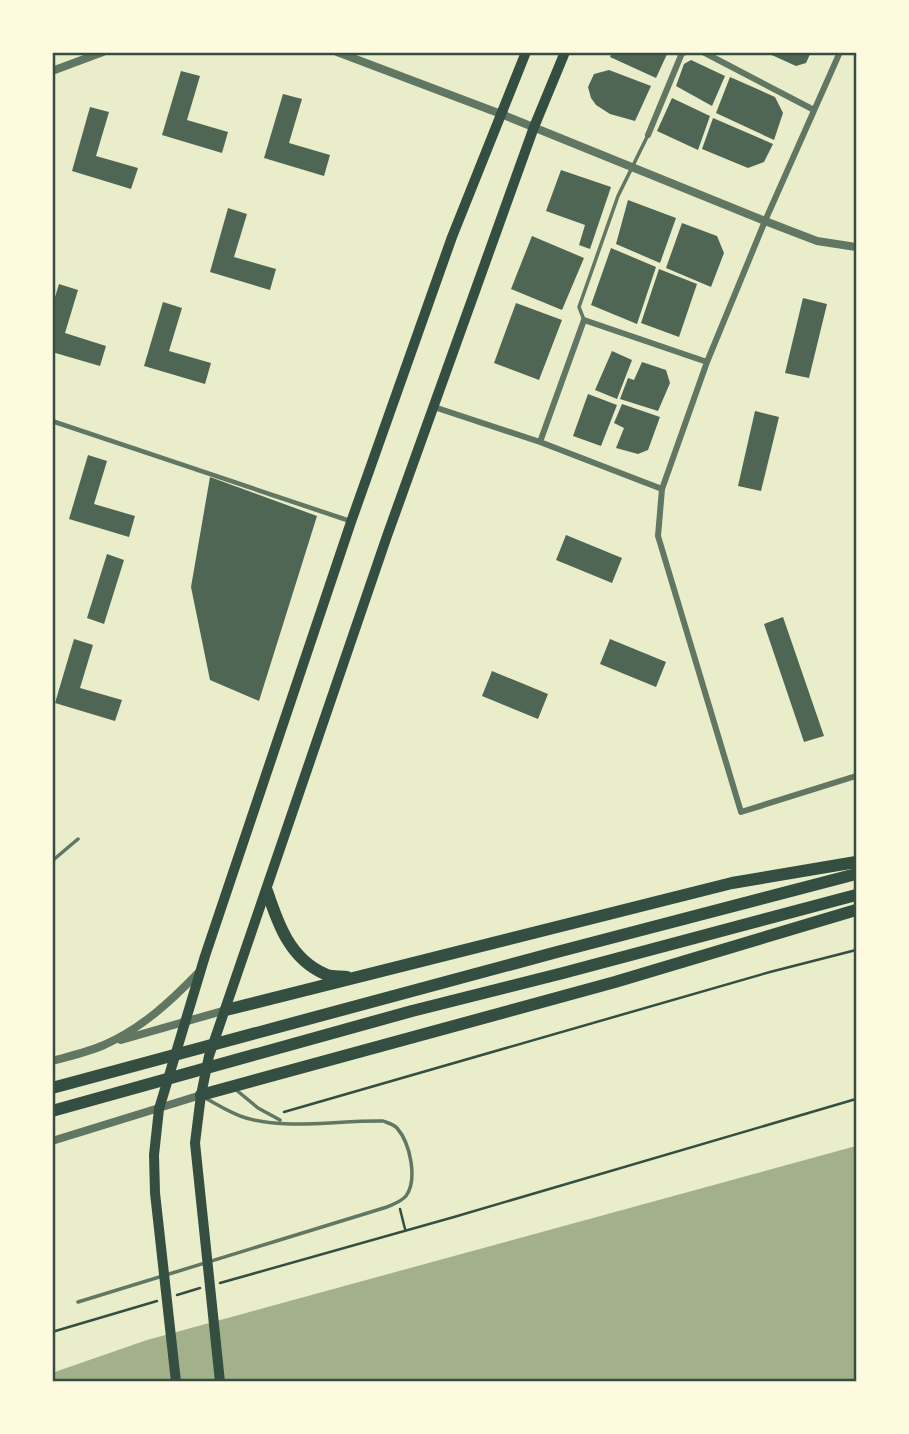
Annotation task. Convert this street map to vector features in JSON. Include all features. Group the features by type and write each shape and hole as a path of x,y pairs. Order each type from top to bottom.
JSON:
{"highway":[{"path":"226,1010 732,883 856,862"},
{"path":"52,1088 856,874"},
{"path":"267,891 280,929 302,959 327,975 358,978"},
{"path":"52,1111 293,1044 856,895"},
{"path":"201,1095 668,967 856,910"}],"main road":[{"path":"176,1381 155,1193 154,1155 159,1109 200,971 351,522 448,250 526,52"},
{"path":"220,1381 196,1161 196,1127 209,1056 433,407 534,127 565,52"}],"street":[{"path":"52,71 103,52"},
{"path":"337,52 501,114 817,241 856,247"},
{"path":"648,135 682,53 686,52"},
{"path":"703,52 814,110"},
{"path":"840,52 765,221 707,362 662,489 658,536 741,812 856,776"},
{"path":"540,442 584,320 707,362"},
{"path":"433,407 540,442 662,489"},
{"path":"52,421 351,522"},
{"path":"108,1044 168,1005 200,971"},
{"path":"52,1061 226,1010"},
{"path":"52,1141 201,1095"}],"lane":[{"path":"584,320 579,307 618,196 648,135"},
{"path":"52,861 78,839"},
{"path":"233,1087 270,1116 285,1122"},
{"path":"78,1302 398,1202 405,1196 412,1175 404,1140 392,1124 360,1120 285,1122 248,1118 228,1111 201,1095"}],"path":[{"path":"270,1116 770,972 856,950"},
{"path":"170,1297 856,1099"},
{"path":"398,1202 406,1231"},
{"path":"52,1332 157,1300"}],"shaded area":[{"path":"856,1146 856,1381 53,1382 52,1373 147,1340"}],"building":[{"path":"612,52 668,52 656,78 610,57"},
{"path":"765,52 811,52 806,63 796,66"},
{"path":"691,60 725,76 712,106 676,86 684,64"},
{"path":"609,70 651,86 635,121 610,114 596,105 591,98 588,87 594,74"},
{"path":"181,71 200,76 187,120 228,132 222,153 162,135"},
{"path":"730,77 775,97 783,113 774,140 716,113"},
{"path":"283,94 302,99 289,143 330,155 324,176 264,158"},
{"path":"672,98 710,116 698,150 657,131"},
{"path":"90,107 109,112 96,156 138,168 131,189 72,171"},
{"path":"713,118 773,144 764,162 748,168 702,149"},
{"path":"561,170 611,187 590,249 579,245 585,225 546,211"},
{"path":"628,200 676,218 660,263 616,244"},
{"path":"228,208 247,214 234,257 276,269 270,290 210,272"},
{"path":"682,223 717,236 724,253 711,287 666,268"},
{"path":"532,236 584,258 562,310 511,289"},
{"path":"611,248 656,267 637,324 591,305"},
{"path":"659,269 697,284 679,337 641,323"},
{"path":"59,284 78,290 65,333 106,346 100,366 52,352 52,307"},
{"path":"803,298 827,304 809,378 785,373"},
{"path":"163,302 182,308 169,351 211,363 205,384 144,366"},
{"path":"516,303 562,320 539,380 494,363"},
{"path":"612,351 632,360 617,399 595,390"},
{"path":"642,362 666,370 670,383 658,411 620,399 628,378 634,380"},
{"path":"588,394 617,405 601,446 573,436"},
{"path":"622,404 660,417 648,450 638,454 616,448 624,428 614,423"},
{"path":"755,411 779,417 761,491 738,486"},
{"path":"88,455 107,461 94,504 135,516 129,537 69,519"},
{"path":"210,477 317,516 259,701 210,680 191,587"},
{"path":"566,535 622,558 612,583 556,560"},
{"path":"107,554 124,560 104,624 87,618"},
{"path":"783,617 824,736 804,742 764,624"},
{"path":"74,639 93,645 80,688 122,700 115,721 55,703"},
{"path":"610,639 666,662 656,687 600,664"},
{"path":"492,671 548,694 538,719 482,696"}]}
